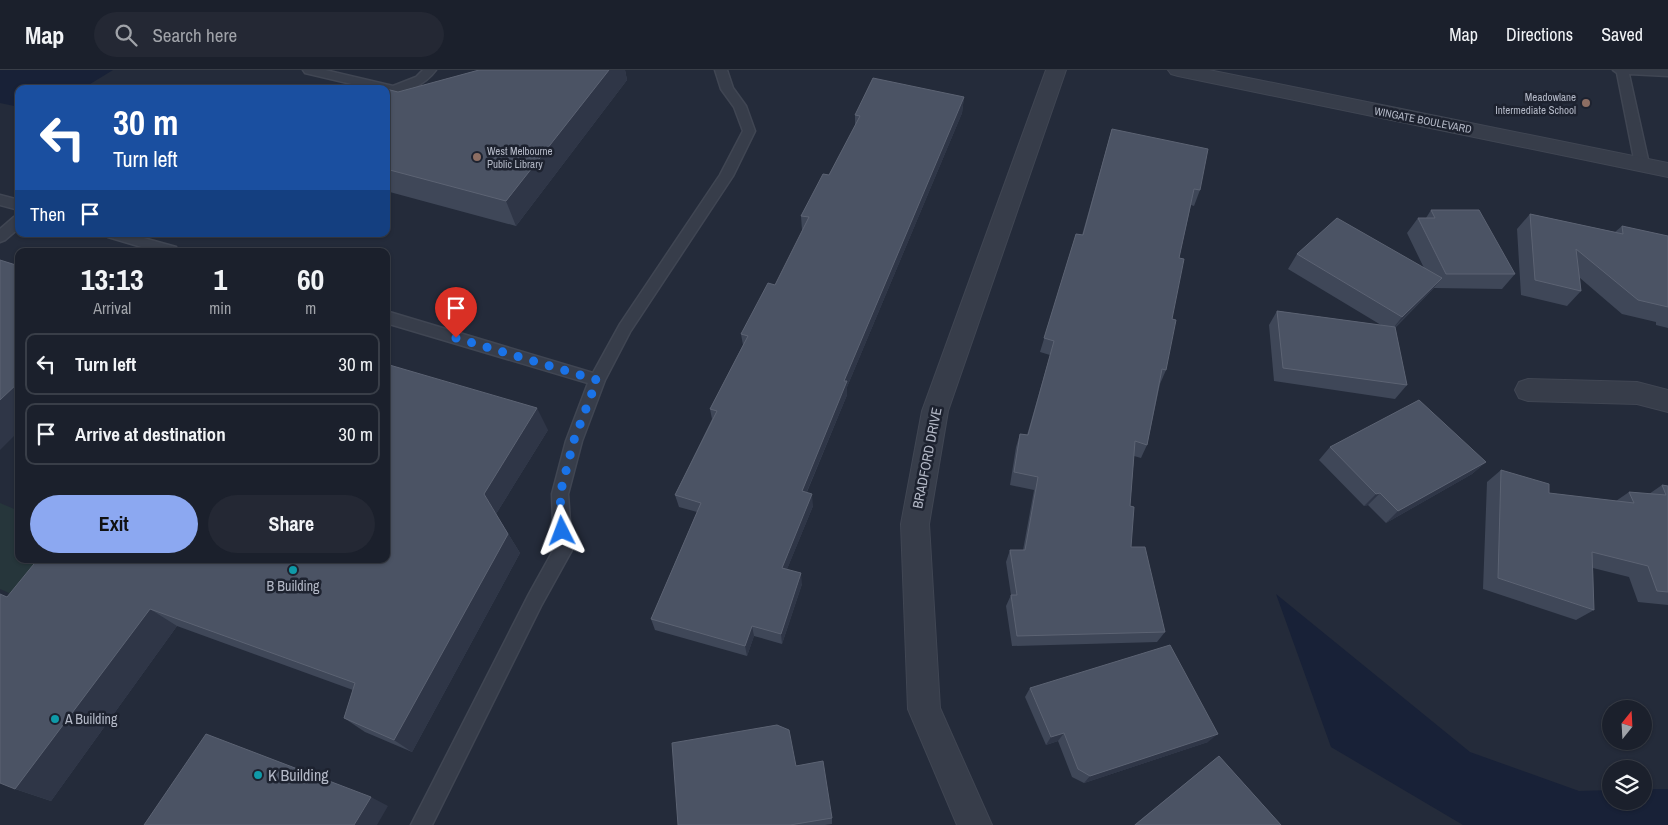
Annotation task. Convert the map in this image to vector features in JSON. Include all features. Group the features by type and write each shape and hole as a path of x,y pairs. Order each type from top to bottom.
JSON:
{"street":[{"name":"BRADFORD DRIVE","path":"975,825 924,709 915,524 935,412 1056,70"},
{"name":"WINGATE BOULEVARD","path":"1178,70 1668,170"},
{"path":"1528,390 1637,394 1668,401"}],"lane":[{"path":"309,70 373,85"},
{"path":"390,89 394,90 420,80 430,70"},
{"path":"421,825 441,789 535,600 563,550 560,494 574,440 597,380 625,328 726,176 749,131 740,106 727,89 721,70"},
{"path":"1642,164 1621,70 1668,72"},
{"path":"0,200 15,205"},
{"path":"0,237 15,224"},
{"path":"123,237 161,248"},
{"path":"390,317 597,380"}],"shaded area":[{"path":"0,503 15,509 15,563 57,563 25,600 0,589"}],"water":[{"path":"0,70 113,70 89,85 15,85 15,106 0,103"},
{"path":"1276,594 1470,752 1579,791 1602,790 1602,810 1652,810 1652,789 1668,789 1668,825 1463,825 1331,747"}],"building":[{"name":"West Melbourne Public Library","path":"479,70 609,70 506,201 390,170 390,90 398,92"},
{"path":"873,78 964,97 844,381 847,381 802,491 812,494 782,568 801,573 781,634 752,626 745,646 651,619 701,503 675,495 717,411 710,409 748,336 741,334 768,283 775,285 809,217 801,216 823,174 829,175 860,116 855,115"},
{"path":"1112,129 1208,149 1200,190 1194,189 1179,258 1184,259 1172,319 1176,320 1166,370 1162,369 1147,445 1135,441 1130,506 1134,507 1131,547 1145,547 1165,632 1017,636 1011,595 1017,595 1010,550 1025,550 1038,477 1014,472 1020,434 1028,435 1054,341 1044,338 1076,234 1083,235"},
{"path":"1431,210 1479,210 1515,274 1446,274 1418,218 1435,218"},
{"path":"1530,214 1623,234 1622,226 1668,236 1668,307 1638,300 1576,249 1581,291 1535,280"},
{"path":"1337,218 1442,278 1402,317 1297,254"},
{"path":"0,260 15,265 15,386 0,400"},
{"path":"1277,311 1395,327 1407,385 1283,368"},
{"name":"B Building","path":"390,365 537,408 484,494 508,534 394,740 344,718 355,683 150,609 15,789 0,783 0,594 7,597 35,563 390,563"},
{"path":"1419,400 1486,462 1398,511 1380,493 1376,494 1330,447"},
{"path":"1501,470 1549,484 1549,493 1634,503 1629,492 1666,495 1662,485 1668,486 1668,592 1657,591 1648,566 1592,552 1594,610 1498,578"},
{"path":"1170,645 1218,734 1090,776 1078,769 1064,733 1051,737 1030,688"},
{"path":"777,725 789,730 796,766 823,761 832,818 790,825 678,825 672,743"},
{"name":"K Building","path":"206,734 371,797 354,825 144,825"},
{"path":"1219,756 1281,825 1135,825"}],"place":[{"name":"Meadowlane Intermediate School","path":"1586,103"},
{"name":"West Melbourne Public Library","path":"477,157"},
{"name":"B Building","path":"293,570"},
{"name":"A Building","path":"55,719"},
{"name":"K Building","path":"258,775"}],"route":[{"path":"456,338 597,380 574,440 560,494 562,531"}]}
